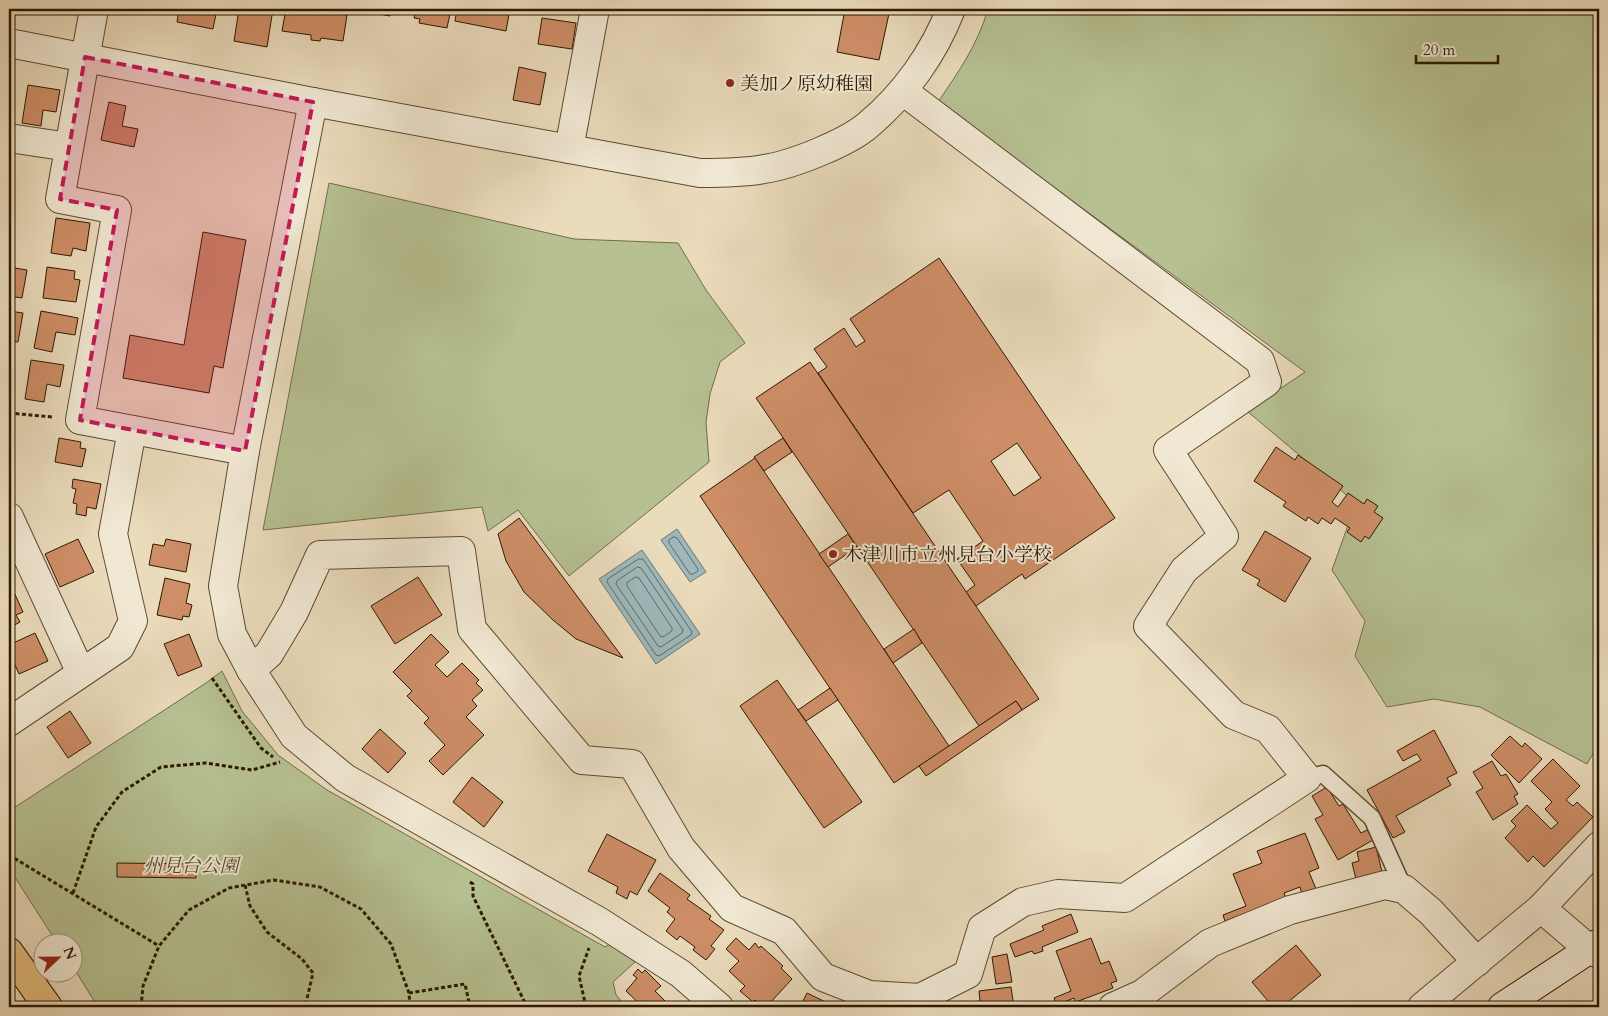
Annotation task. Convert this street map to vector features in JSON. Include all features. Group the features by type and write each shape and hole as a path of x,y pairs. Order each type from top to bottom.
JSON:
{"main road":[{"path":"9,952 48,1007"}],"street":[{"path":"94,9 60,199 117,210 80,420 245,451"},
{"path":"569,149 595,9"},
{"path":"9,43 313,102 700,173 736,173 765,169 801,158 832,146 867,126 903,91 933,48 951,9"},
{"path":"252,670 269,654 294,612 320,555 461,552 472,629 582,760 632,764 681,848 732,908 784,931 823,977 869,995 920,998 968,974 982,928 1023,902 1058,894 1125,898 1307,778 1268,730 1234,715 1148,626 1184,570 1224,536 1168,450 1267,382 1260,361 903,91"},
{"path":"313,102 245,451 223,586 232,634 252,670 294,736 345,778 600,922 681,974 719,1007"},
{"path":"9,138 69,147"},
{"path":"9,722 120,647 133,621 112,534 132,430"},
{"path":"9,517 81,674"},
{"path":"1422,1007 1541,908 1599,846"},
{"path":"1113,1007 1142,994 1210,943 1299,908 1385,885 1404,889 1431,912 1477,962"},
{"path":"1502,1007 1596,949 1541,908"}],"lane":[{"path":"1307,778 1323,774 1372,818 1404,889"}],"path":[{"path":"9,412 80,420"},
{"path":"212,678 261,748 287,767"},
{"path":"73,893 96,827 122,792 161,767 206,762 252,770 280,762"},
{"path":"9,854 159,946"},
{"path":"464,879 473,884 473,896 526,1007"},
{"path":"141,1007 142,986 159,946 189,910 229,888 274,880 320,887 361,909 391,944 409,993 410,1007"},
{"path":"245,885 250,906 267,932 302,959 313,973 305,1007"},
{"path":"586,1007 579,976 600,922"},
{"path":"409,993 465,984 470,1007"}],"highlighted area":[{"path":"85,57 313,102 245,451 80,420 117,210 60,199"}],"green space":[{"path":"988,9 1599,9 1599,641 1594,647 1599,655 1599,743 1587,764 1480,707 1434,699 1387,707 1355,656 1365,621 1332,570 1356,503 1247,411 1305,372 938,102 973,47"},
{"path":"329,183 574,239 678,243 706,290 745,343 720,362 710,394 706,422 709,462 569,576 518,510 488,531 482,507 263,530"},
{"name":"州見台公園","path":"222,671 242,711 278,755 327,790 605,947 611,943 636,961 613,982 616,995 626,1007 98,1007 82,981 82,934 51,934 9,868 9,811"}],"water":[{"path":"677,529 706,572 690,582 661,540"},
{"path":"642,550 700,634 656,664 599,579"}],"building":[{"path":"179,9 217,9 213,29 177,22"},
{"path":"239,9 273,9 267,47 234,41"},
{"path":"286,9 305,9 347,15 343,41 321,38 320,41 311,40 311,35 282,31"},
{"path":"369,9 391,9 390,16 368,12"},
{"path":"416,9 451,9 447,28 419,23 420,19 414,18"},
{"path":"457,9 510,9 506,31 455,21"},
{"path":"845,9 890,9 879,60 837,52"},
{"path":"542,18 576,23 572,49 538,44"},
{"path":"519,67 546,73 540,105 513,100"},
{"path":"28,85 60,90 56,112 43,110 41,126 22,123"},
{"path":"109,102 126,106 122,126 138,129 134,147 101,140"},
{"path":"56,218 90,223 86,251 73,248 71,256 51,253"},
{"path":"203,232 246,240 223,368 214,366 209,393 123,378 130,335 184,345"},
{"path":"939,258 1115,518 1025,579 1022,574 976,606 966,592 975,585 957,559 983,541 949,490 913,513 818,373 827,367 814,349 844,328 856,347 865,341 850,319","holes":["1017,443 1041,478 1014,496 991,461"]},
{"path":"9,267 27,270 22,298 9,296"},
{"path":"47,267 75,271 74,279 80,280 76,302 43,298"},
{"path":"9,311 23,313 18,342 9,341"},
{"path":"41,311 78,318 75,335 56,332 52,352 34,348"},
{"path":"31,360 64,365 60,387 47,384 44,402 25,399"},
{"path":"810,362 1039,699 1022,710 1016,701 979,726 756,398"},
{"path":"59,438 81,442 80,448 86,449 82,467 55,462"},
{"path":"783,438 792,452 764,471 754,457"},
{"path":"1276,447 1295,460 1298,455 1343,486 1332,502 1338,507 1348,493 1364,504 1367,499 1378,506 1374,512 1383,518 1369,539 1365,536 1361,542 1347,532 1350,528 1335,518 1331,524 1322,518 1318,524 1308,517 1306,521 1283,506 1286,502 1254,481"},
{"path":"755,458 949,746 894,783 700,496"},
{"path":"73,479 101,484 96,509 87,507 86,516 76,514 77,504 73,503 76,489 72,488"},
{"path":"519,518 623,658 576,639 524,592 506,561 498,534"},
{"path":"1265,531 1311,558 1285,602 1257,585 1260,580 1242,570"},
{"path":"848,534 857,547 828,567 819,554"},
{"path":"78,539 94,572 60,587 45,554"},
{"path":"166,539 191,544 186,572 149,565 153,544 164,546"},
{"path":"418,577 442,615 395,644 371,606"},
{"path":"165,578 190,584 186,603 192,605 189,617 183,616 182,620 157,615"},
{"path":"13,590 23,612 16,615 20,622 9,628 9,592"},
{"path":"914,629 922,643 893,663 884,649"},
{"path":"35,633 48,661 19,674 9,651 9,645"},
{"path":"189,634 202,666 178,676 164,644"},
{"path":"431,634 449,652 435,665 447,677 462,663 479,680 476,683 483,690 472,700 477,706 466,717 484,735 443,775 429,761 445,745 424,723 429,718 407,696 412,691 393,672"},
{"path":"777,680 862,802 824,828 740,706"},
{"path":"830,688 838,700 806,721 798,710"},
{"path":"1016,701 1022,710 926,776 919,766"},
{"path":"70,711 91,743 68,758 47,727"},
{"path":"380,729 406,753 388,773 362,749"},
{"path":"1434,730 1457,773 1447,778 1451,785 1396,816 1405,832 1393,838 1367,790 1421,760 1417,754 1403,761 1397,751"},
{"path":"1510,736 1522,747 1525,743 1542,759 1519,783 1491,755"},
{"path":"1553,759 1580,786 1566,800 1573,806 1577,802 1593,817 1544,867 1533,856 1528,862 1505,838 1516,826 1511,821 1527,805 1551,829 1558,823 1545,809 1552,802 1531,781"},
{"path":"1492,761 1501,776 1506,774 1518,794 1514,796 1518,804 1493,820 1476,792 1483,788 1473,772"},
{"path":"472,777 503,802 484,827 453,802"},
{"path":"1327,787 1339,806 1343,804 1361,833 1367,830 1373,840 1338,860 1315,819 1323,815 1312,796"},
{"path":"1305,833 1319,868 1309,872 1316,889 1302,894 1300,887 1284,893 1286,898 1225,921 1223,915 1246,906 1233,874 1262,863 1257,851"},
{"path":"607,834 656,860 637,895 630,891 627,899 616,893 618,887 588,871"},
{"path":"1376,847 1382,872 1356,879 1352,863 1359,861 1357,852"},
{"path":"117,863 196,864 196,878 117,877"},
{"path":"660,873 690,895 687,899 711,916 709,919 724,930 711,946 715,949 706,960 693,950 695,947 680,936 677,940 666,931 675,919 667,912 670,908 648,891"},
{"path":"1071,914 1078,932 1042,947 1043,951 1034,954 1032,951 1015,957 1010,944 1044,930 1042,926"},
{"path":"736,938 749,950 755,943 759,948 761,946 783,966 781,968 792,979 770,1003 768,1001 763,1007 755,1000 753,1002 740,991 745,986 729,971 739,961 726,949"},
{"path":"1091,938 1101,964 1109,961 1117,981 1111,983 1113,988 1076,1002 1074,998 1057,1005 1054,998 1071,991 1056,951"},
{"path":"1296,945 1321,975 1282,1007 1273,1007 1252,982"},
{"path":"1007,954 1012,982 996,984 992,957"},
{"path":"638,969 642,973 645,970 661,986 655,991 669,1005 667,1007 648,1007 645,1005 643,1007 626,991 637,978 633,975"},
{"path":"1011,987 1014,1007 958,1007 957,1004 980,1001 979,991"},
{"path":"807,993 836,1007 800,1007"}],"place":[{"name":"美加ノ原幼稚園","path":"730,83"},
{"name":"木津川市立州見台小学校","path":"833,554"}]}
